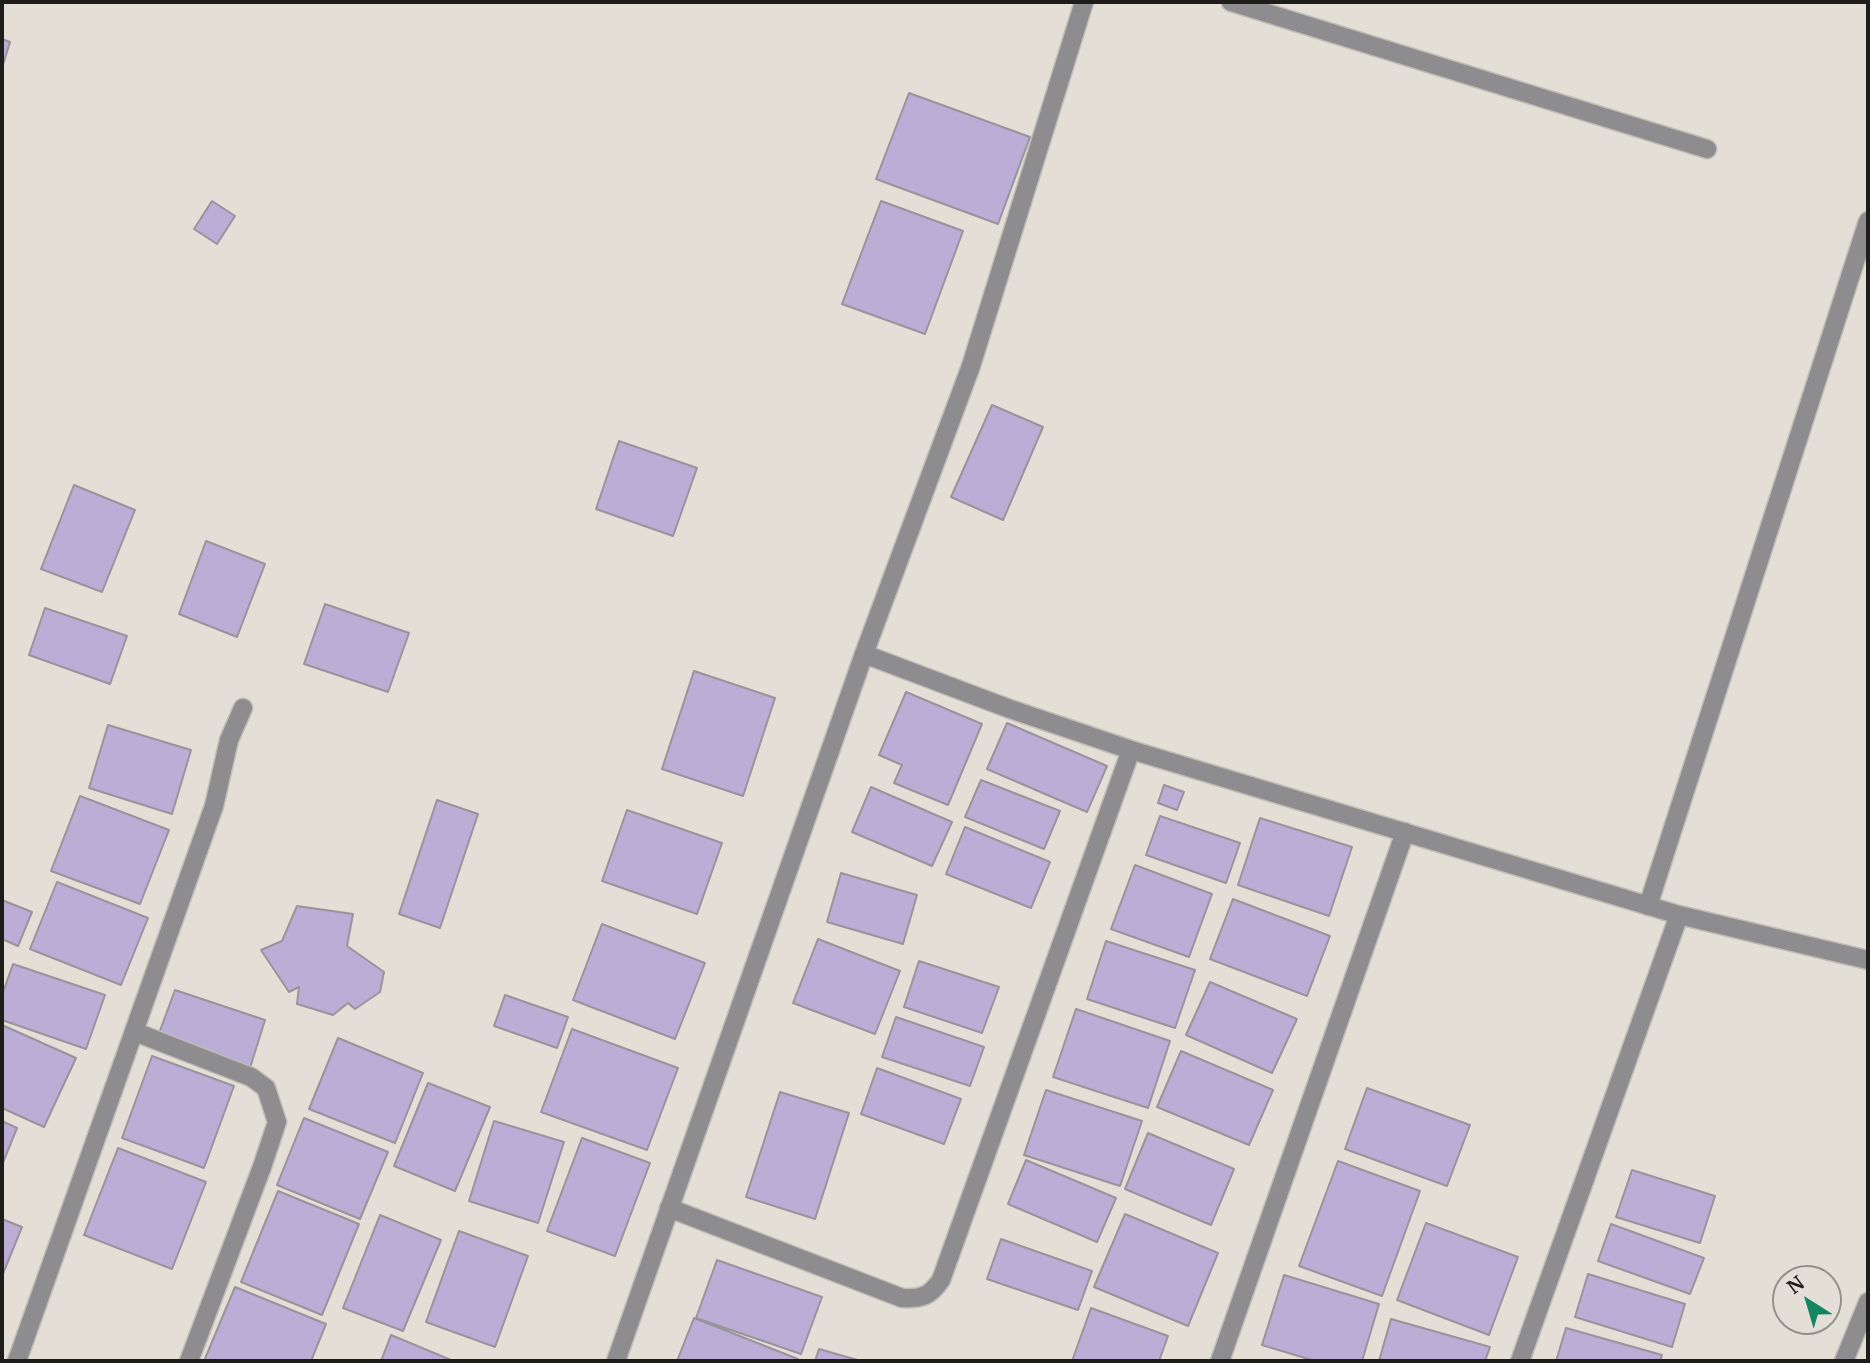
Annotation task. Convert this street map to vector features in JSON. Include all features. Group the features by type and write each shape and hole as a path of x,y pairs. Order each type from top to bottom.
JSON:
{"street":[{"path":"616,1361 864,654 971,366 1084,2"},
{"path":"1231,2 1707,149"},
{"path":"1648,906 1868,221"},
{"path":"864,654 1010,709 1131,750 1679,915 1868,960"},
{"path":"17,1361 214,806 229,740 243,708"},
{"path":"669,1208 902,1298 917,1299 931,1294 946,1268 1131,750"},
{"path":"1220,1361 1405,832"},
{"path":"1520,1361 1679,915"},
{"path":"135,1032 251,1077 267,1088 276,1122 189,1361"},
{"path":"1844,1361 1868,1302"}],"building":[{"path":"2,39 10,42 2,68"},
{"path":"909,93 1030,137 998,224 876,179"},
{"path":"212,201 235,216 217,244 194,229"},
{"path":"881,201 963,231 925,334 842,304"},
{"path":"992,405 1043,427 1003,520 951,497"},
{"path":"619,441 697,468 673,536 596,509"},
{"path":"74,485 135,510 102,592 41,569"},
{"path":"206,541 265,564 237,637 179,614"},
{"path":"325,604 409,633 388,692 304,664"},
{"path":"45,608 127,636 110,684 29,655"},
{"path":"694,671 775,698 743,796 662,769"},
{"path":"906,692 982,724 948,805 894,783 902,765 879,755"},
{"path":"1007,723 1107,766 1087,812 987,769"},
{"path":"108,725 191,750 172,814 89,788"},
{"path":"981,780 1060,811 1044,849 965,817"},
{"path":"1164,785 1184,792 1177,810 1158,803"},
{"path":"871,787 952,822 932,866 852,832"},
{"path":"80,796 169,830 140,904 51,871"},
{"path":"437,800 478,814 440,928 399,914"},
{"path":"627,810 722,843 697,914 602,881"},
{"path":"1160,816 1240,843 1226,883 1146,855"},
{"path":"1260,818 1352,847 1329,916 1238,885"},
{"path":"965,827 1050,862 1031,908 946,874"},
{"path":"1135,865 1212,894 1189,957 1111,929"},
{"path":"841,873 917,895 903,944 827,922"},
{"path":"57,882 148,918 121,985 30,949"},
{"path":"1233,899 1330,936 1307,996 1210,959"},
{"path":"2,900 32,912 18,946 2,939"},
{"path":"297,906 353,914 347,946 384,972 380,992 355,1009 348,1003 333,1015 297,1004 299,987 289,992 261,950 282,941"},
{"path":"602,924 705,963 675,1039 573,1000"},
{"path":"818,939 900,971 875,1034 793,1003"},
{"path":"1106,941 1195,970 1175,1028 1087,999"},
{"path":"919,961 999,987 982,1033 904,1007"},
{"path":"13,964 105,995 86,1049 2,1020 2,995"},
{"path":"1210,982 1297,1019 1272,1073 1186,1035"},
{"path":"175,990 265,1020 250,1068 158,1036"},
{"path":"505,995 568,1017 557,1048 494,1026"},
{"path":"1076,1009 1170,1041 1148,1108 1053,1077"},
{"path":"896,1017 984,1047 970,1086 882,1057"},
{"path":"2,1025 76,1058 44,1127 2,1108"},
{"path":"572,1029 678,1068 647,1150 541,1112"},
{"path":"338,1038 423,1073 395,1143 309,1109"},
{"path":"1181,1051 1273,1090 1249,1145 1157,1107"},
{"path":"152,1056 234,1086 204,1168 122,1138"},
{"path":"877,1068 961,1099 944,1144 861,1114"},
{"path":"428,1083 490,1107 455,1191 394,1166"},
{"path":"1367,1088 1470,1125 1447,1186 1345,1149"},
{"path":"1046,1090 1142,1121 1120,1186 1024,1155"},
{"path":"780,1092 849,1113 815,1219 746,1197"},
{"path":"304,1118 388,1152 360,1219 277,1185"},
{"path":"2,1121 17,1128 2,1165"},
{"path":"494,1121 564,1142 538,1223 469,1201"},
{"path":"1148,1133 1234,1169 1211,1225 1125,1189"},
{"path":"582,1138 650,1163 615,1256 547,1231"},
{"path":"118,1148 206,1182 172,1269 84,1235"},
{"path":"1026,1160 1116,1198 1097,1242 1008,1204"},
{"path":"1338,1161 1420,1191 1382,1296 1299,1266"},
{"path":"1632,1170 1715,1196 1700,1243 1616,1217"},
{"path":"278,1191 359,1224 322,1315 241,1282"},
{"path":"1125,1214 1218,1253 1188,1326 1094,1287"},
{"path":"380,1215 441,1240 403,1331 343,1308"},
{"path":"2,1219 22,1227 2,1276"},
{"path":"1426,1223 1518,1257 1489,1335 1397,1300"},
{"path":"1611,1224 1704,1258 1690,1294 1598,1261"},
{"path":"459,1231 528,1256 495,1347 426,1322"},
{"path":"1001,1239 1092,1271 1078,1310 987,1279"},
{"path":"717,1260 822,1297 801,1354 696,1318"},
{"path":"1588,1274 1685,1304 1672,1347 1575,1317"},
{"path":"1284,1275 1379,1304 1362,1361 1315,1361 1262,1345"},
{"path":"235,1287 326,1324 311,1361 204,1361"},
{"path":"1091,1308 1168,1336 1159,1361 1072,1361"},
{"path":"694,1318 798,1359 677,1361"},
{"path":"1391,1319 1490,1347 1485,1361 1379,1361"},
{"path":"1566,1328 1662,1355 1660,1361 1556,1361"},
{"path":"391,1335 451,1360 451,1361 381,1361"},
{"path":"819,1349 861,1361 815,1361"}]}
